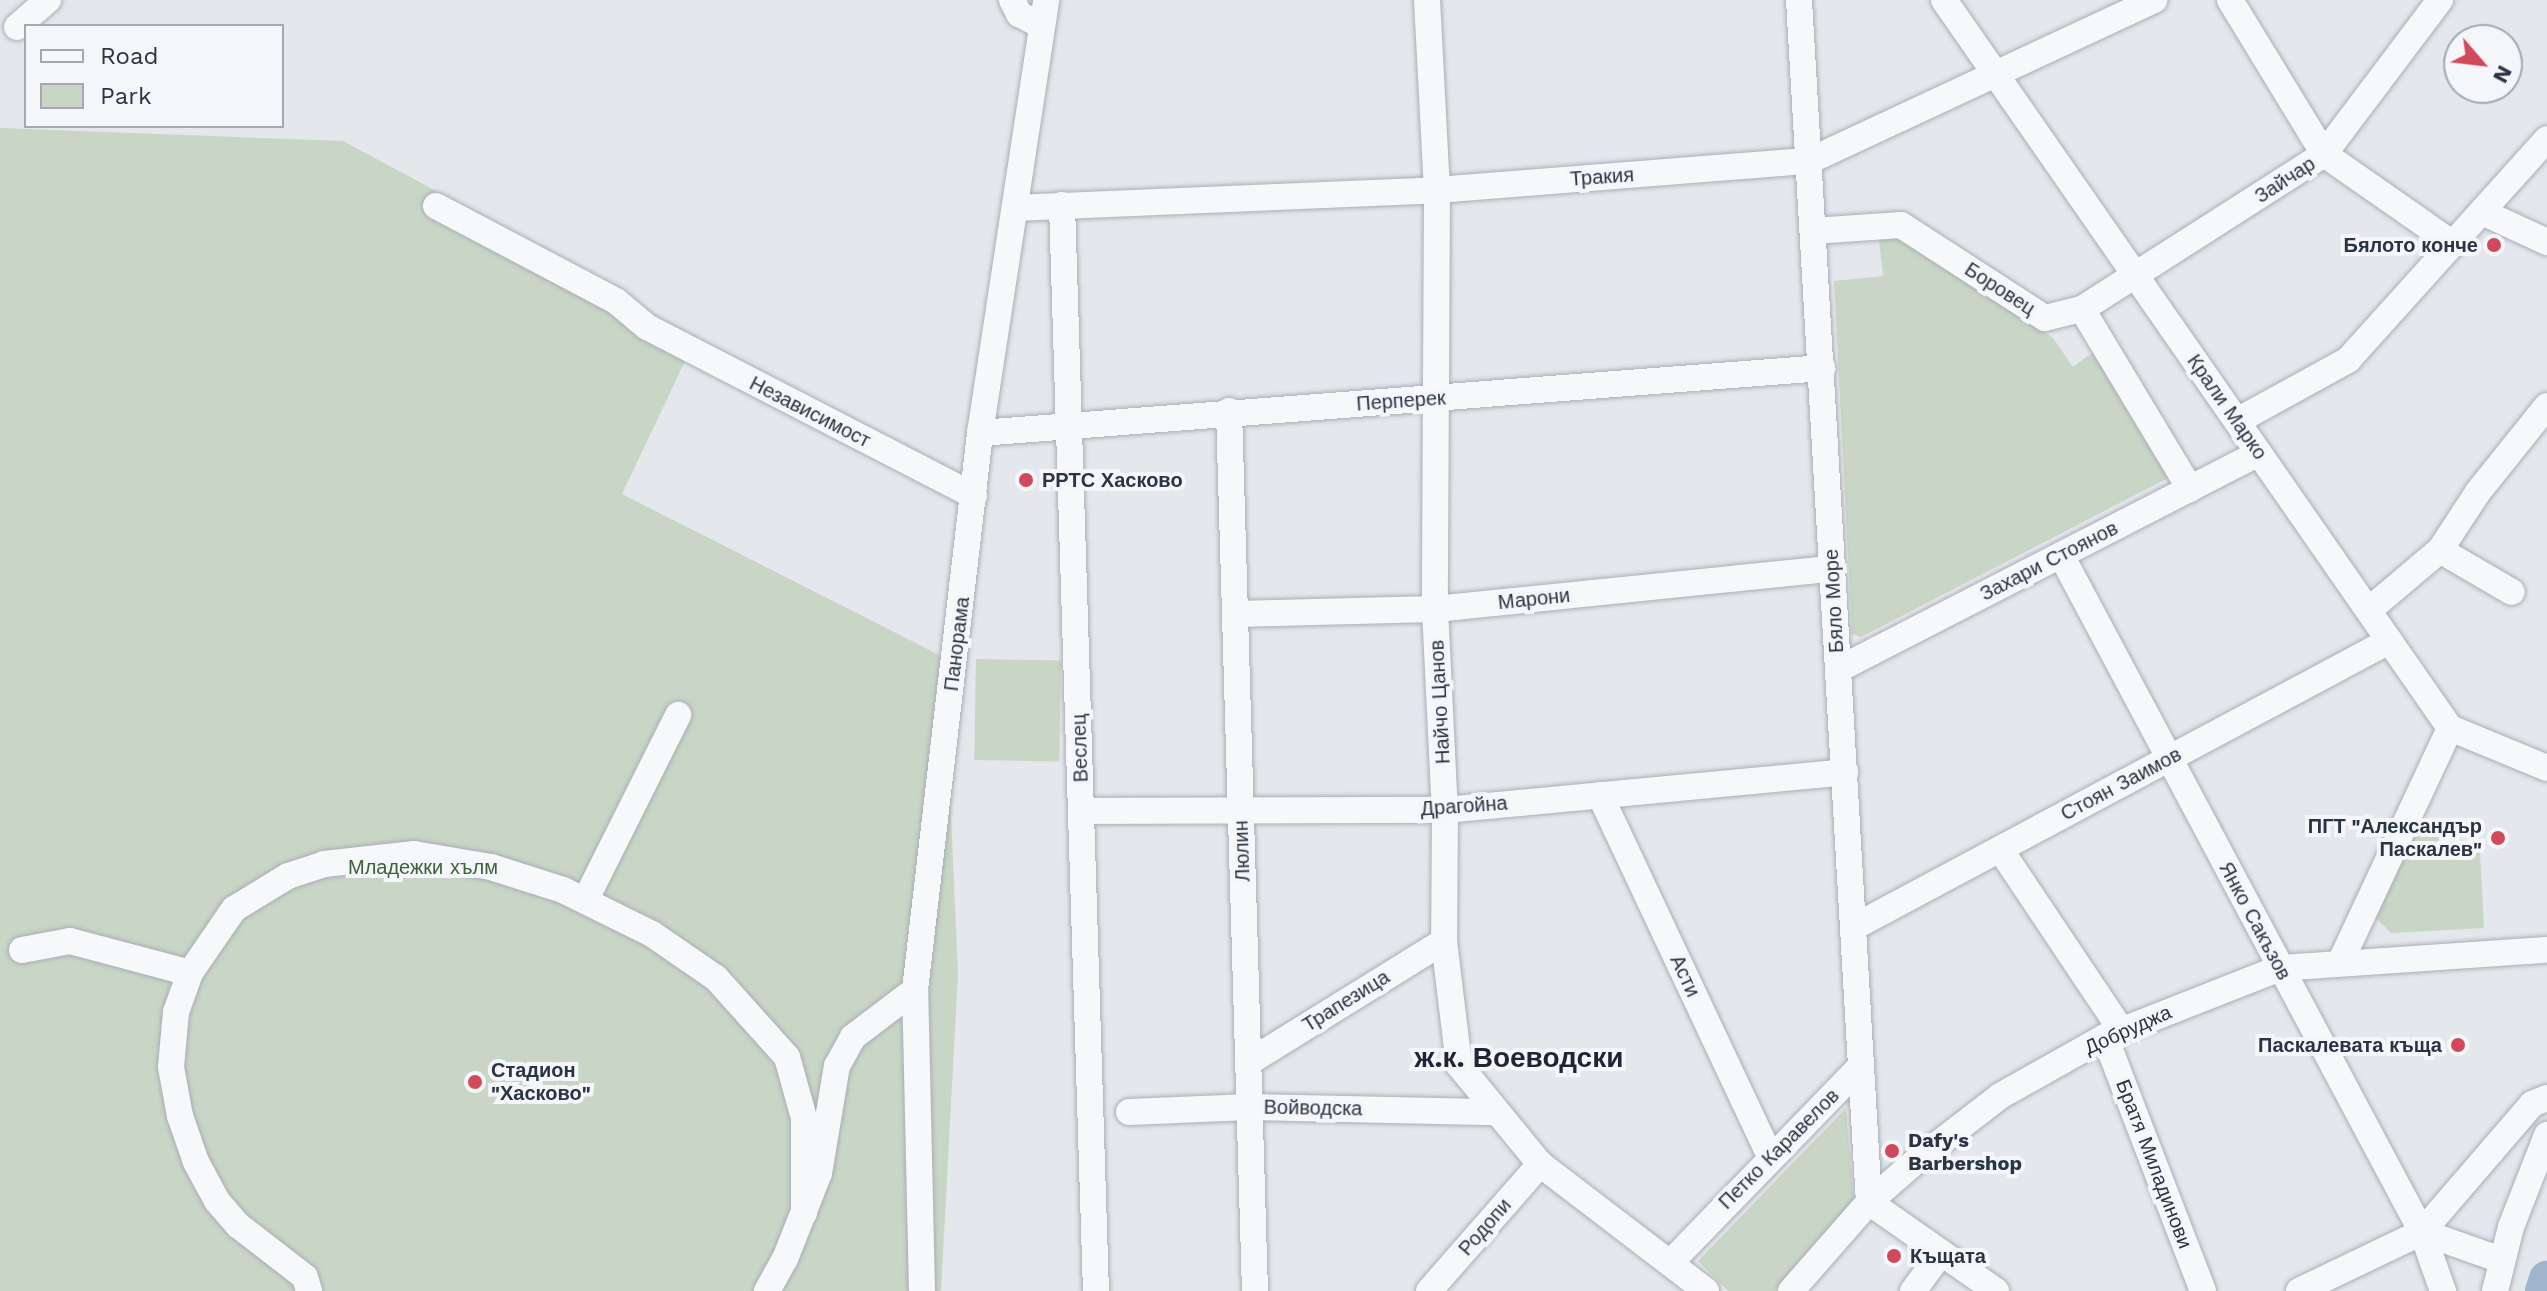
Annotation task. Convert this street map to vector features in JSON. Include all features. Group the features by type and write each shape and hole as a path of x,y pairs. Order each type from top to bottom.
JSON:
{"street":[{"path":"17,27 48,0"},
{"path":"1012,0 1019,14 1044,13"},
{"name":"Найчо Цанов","path":"1427,0 1437,190 1435,609 1445,810 1444,941 1459,1065 1540,1164 1673,1260 1706,1291"},
{"name":"Бяло Море","path":"1799,0 1869,1202"},
{"name":"Крали Марко","path":"1944,0 2450,728"},
{"name":"Тракия","path":"1015,208 1437,190 1809,161 1997,77 2154,0"},
{"path":"2230,0 2324,154 2453,244"},
{"name":"Зайчар","path":"2082,309 2137,277 2324,154 2440,0"},
{"name":"Панорама","path":"922,1291 915,990 980,433 1044,13"},
{"path":"2237,421 2348,360 2547,139"},
{"name":"Веслец","path":"1062,205 1096,1291"},
{"name":"Независимост","path":"436,206 616,301 647,327 974,496"},
{"path":"2482,212 2547,242"},
{"name":"Боровец","path":"1813,231 1901,225 2045,318 2082,309"},
{"path":"2082,309 2190,489"},
{"name":"Перперек","path":"980,433 1229,411 1438,399 1822,368"},
{"path":"2369,610 2440,550 2478,492 2547,406"},
{"name":"Люлин","path":"1229,411 1255,1291"},
{"name":"Захари Стоянов","path":"1839,669 2259,453"},
{"path":"2440,550 2512,592"},
{"name":"Янко Сакъзов","path":"2061,555 2422,1232 2443,1291"},
{"name":"Марони","path":"1235,614 1435,609 1832,569"},
{"name":"Стоян Заимов","path":"1854,927 2389,641"},
{"path":"586,899 678,715"},
{"path":"2340,963 2450,728 2547,768"},
{"name":"Драгойна","path":"1082,811 1445,810 1845,772"},
{"name":"Асти","path":"1600,795 1770,1157"},
{"name":"Братя Миладинови","path":"2000,849 2113,1034 2194,1288"},
{"path":"309,1291 305,1277 265,1249 224,1209 196,1162 180,1116 171,1067 176,1012 190,973 234,909 288,876 324,864 371,855 452,859 522,875 586,899 652,934 716,978 787,1057 804,1118 804,1213"},
{"path":"22,950 70,941 190,973"},
{"name":"Трапезица","path":"1249,1062 1444,941"},
{"name":"Добруджа","path":"1791,1291 1869,1202 2000,1096 2113,1034 2280,968 2547,950"},
{"path":"767,1291 804,1213 819,1173 837,1066 853,1037 915,990"},
{"name":"Петко Каравелов","path":"1673,1260 1696,1231 1861,1066"},
{"path":"2299,1291 2422,1232 2532,1104 2547,1098"},
{"name":"Войводска","path":"1129,1112 1250,1107 1496,1112"},
{"path":"2495,1291 2501,1260 2547,1135"},
{"name":"Родопи","path":"1429,1291 1540,1164"},
{"path":"1869,1202 1996,1291"},
{"path":"2422,1232 2501,1260"},
{"path":"1913,1291 1941,1253"}],"green space":[{"name":"Младежки хълм","path":"0,128 343,141 513,232 576,275 696,338 622,494 955,663 951,815 958,974 941,1291 0,1291"},
{"path":"1899,229 2053,338 2073,367 2097,349 2168,478 1861,637 1852,634 1834,281 1883,276 1878,231"},
{"path":"976,659 1061,660 1059,761 974,760"},
{"path":"2419,823 2480,853 2484,928 2391,933 2376,918"},
{"path":"1846,1108 1854,1204 1774,1291 1728,1291 1698,1261"}],"waterway":[{"path":"2543,1291 2547,1279"}],"place":[{"name":"Бялото конче","path":"2494,245"},
{"name":"РРТС Хасково","path":"1026,480"},
{"name":"ПГТ \"Александър Паскалев\"","path":"2498,838"},
{"name":"Паскалевата къща","path":"2458,1045"},
{"name":"Стадион \"Хасково\"","path":"475,1082"},
{"name":"Dafy's Barbershop","path":"1892,1151"},
{"name":"Къщата","path":"1894,1256"}],"district":[{"name":"ж.к. Воеводски","path":"1519,1058"}]}
